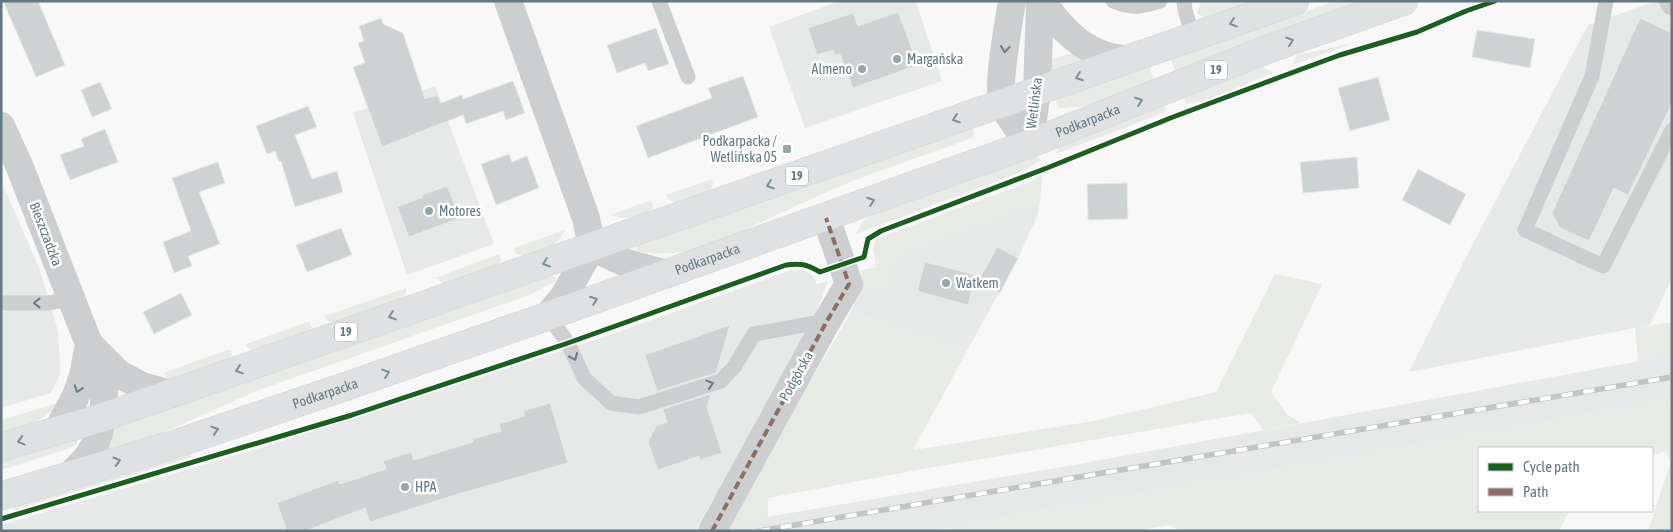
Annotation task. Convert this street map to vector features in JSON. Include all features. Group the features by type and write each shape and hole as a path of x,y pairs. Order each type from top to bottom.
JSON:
{"main road":[{"name":"19","path":"1,447 101,418 171,394 1002,103 1037,93 1295,1"},
{"name":"Podkarpacka","path":"1,496 169,446 251,419 668,274 1029,144 1271,48 1404,1"}],"street":[{"path":"508,1 586,218 592,247 564,296 548,316"},
{"path":"1002,103 1002,74 1012,1"},
{"name":"Wetlińska","path":"1029,144 1037,93 1041,1"},
{"name":"Wetlińska","path":"1041,1 1049,13 1082,44 1100,53 1126,60"},
{"name":"Wetlińska","path":"1002,103 1029,144"},
{"name":"Bieszczadzka","path":"1,126 104,373 105,398 98,437 89,456 70,476"},
{"name":"Podgórska","path":"712,531 826,321 849,284 826,218"},
{"path":"592,247 623,262 668,274"},
{"name":"Bieszczadzka","path":"94,350 119,374 142,386 171,394"},
{"name":"Bieszczadzka","path":"57,431 75,398 94,350"}],"lane":[{"path":"659,1 688,77"},
{"path":"1113,1 1138,8 1160,1"},
{"path":"1184,1 1192,38"},
{"path":"1606,1 1592,76 1525,230 1603,266 1672,130"},
{"path":"1666,1 1669,7 1672,8"},
{"path":"1,303 48,302 72,299"},
{"path":"548,316 568,344 584,378 611,403 639,407 721,381 734,367 754,334 826,321"}],"shaded area":[{"path":"839,1 916,1 942,81 805,128 769,27"},
{"path":"1201,1 1256,1 1207,18 1197,13"},
{"path":"1335,1 1365,1 1219,53 1175,71 1171,59"},
{"path":"1656,1 1672,1 1672,278 1650,325 1409,372 1466,257 1588,25"},
{"path":"1354,43 1292,65 1297,55"},
{"path":"1081,50 1093,56 1046,73 1046,62"},
{"path":"1149,67 1154,80 1119,95 1096,103 1072,108 1059,108 1056,101 1059,98"},
{"path":"1263,67 1273,73 1204,101 1186,104 1184,98"},
{"path":"435,86 494,244 407,275 353,113"},
{"path":"1164,106 1166,112 1056,154 1059,147"},
{"path":"973,128 972,138 853,181 711,244 683,252 653,253 637,251 636,247 638,245"},
{"path":"1034,156 1041,160 1022,172 856,234 862,223 871,216"},
{"path":"1043,172 1040,201 897,254 886,284 876,294 861,287 862,270 876,267 873,248 876,239 1032,181"},
{"path":"712,179 713,184 709,194 677,204 668,199 666,195"},
{"path":"1,180 40,270 58,331 60,375 51,393 1,408"},
{"path":"651,200 653,206 650,214 630,218 610,215"},
{"path":"1040,201 1038,215 1018,258 967,351 851,312 861,287 886,284 897,254"},
{"path":"565,230 557,242 544,251 525,257 515,253 514,248"},
{"path":"499,254 501,260 496,268 449,284 435,278"},
{"path":"803,269 813,276 817,284 828,281 808,334 696,529 1068,466 1672,355 1672,400 931,531 1,531 1,525 260,448 598,339 789,271"},
{"path":"1275,274 1322,284 1271,392 1287,414 1300,423 1264,430 1251,413 928,468 768,498 768,517 731,524 741,500 851,312 967,351 913,450 1094,421 1216,392"},
{"path":"552,276 556,277 555,281 532,294 259,390 146,440 109,451 104,448 118,426"},
{"path":"406,288 406,294 397,302 336,323 326,320 325,316"},
{"path":"310,321 312,327 307,334 256,352 247,348 246,344"},
{"path":"1672,322 1672,355 1638,362 1635,328"},
{"path":"230,349 232,354 228,361 182,377 169,379 163,373"},
{"path":"1672,400 1672,527 1670,531 1648,531 1670,464 1667,451 1653,456 1653,447 1478,447 1478,512 1568,512 1559,531 1181,531 1170,525 1135,531 931,531"},
{"path":"61,402 41,419 1,434 1,420"},
{"path":"74,439 77,440 77,444 68,449 1,470 1,460"},
{"path":"188,454 193,457 13,510 15,506"}],"building":[{"path":"3,1 38,1 65,65 36,77"},
{"path":"898,12 918,65 853,88 840,54 835,55 833,50 817,55 808,28 853,13 858,26"},
{"path":"381,18 383,24 403,33 425,99 437,95 441,103 462,95 463,99 513,81 525,113 506,120 503,111 466,124 463,115 382,147 353,67 365,63 358,43 364,41 359,26"},
{"path":"1640,18 1672,33 1672,103 1628,195 1614,188 1589,241 1560,228 1552,213"},
{"path":"656,28 669,64 648,71 645,63 617,73 607,45"},
{"path":"1477,30 1535,39 1530,68 1472,57"},
{"path":"743,76 758,117 648,158 636,126 712,98 708,88"},
{"path":"1378,77 1390,120 1350,131 1338,88"},
{"path":"100,82 112,109 92,117 81,90"},
{"path":"308,106 317,127 295,135 312,179 337,171 343,192 295,207 281,161 279,162 275,151 267,154 256,126"},
{"path":"105,129 118,162 70,180 60,155 84,146 81,139"},
{"path":"509,154 512,162 527,156 539,188 496,205 481,164"},
{"path":"1357,157 1359,188 1303,193 1300,162"},
{"path":"218,162 225,183 199,192 220,244 188,256 192,266 174,273 163,242 191,231 172,178"},
{"path":"1418,169 1466,194 1450,225 1402,200"},
{"path":"1127,183 1128,219 1088,220 1087,184"},
{"path":"447,186 460,218 409,237 397,207"},
{"path":"341,228 352,255 307,272 296,245"},
{"path":"997,247 1018,258 1000,293 978,282"},
{"name":"Watkem","path":"925,262 976,275 968,305 917,291"},
{"path":"181,293 192,315 154,334 143,312"},
{"path":"730,325 716,373 657,391 645,355"},
{"path":"711,394 707,407 722,453 700,460 699,456 658,470 648,442 656,426 667,422 663,409"},
{"path":"550,403 568,463 455,495 370,522 365,508 306,531 287,531 277,503 338,480 340,484 386,469 383,461 411,452 414,460 473,442 473,439 501,431 499,424 525,416 523,411"}],"railway":[{"path":"759,531 1672,377"}],"marked path":[{"path":"712,531 849,284 826,218"}],"cycle path":[{"path":"1,519 352,415 568,343 786,265 803,265 820,272 864,257 868,239 881,231 1047,168 1173,117 1340,55 1417,32 1495,1"}],"place":[{"name":"Margańska","path":"897,59"},
{"name":"Almeno","path":"862,69"},
{"name":"Podkarpacka / Wetlińska 05","path":"787,149"},
{"name":"Motores","path":"429,211"},
{"name":"Watkem","path":"946,283"},
{"name":"HPA","path":"405,487"}]}
